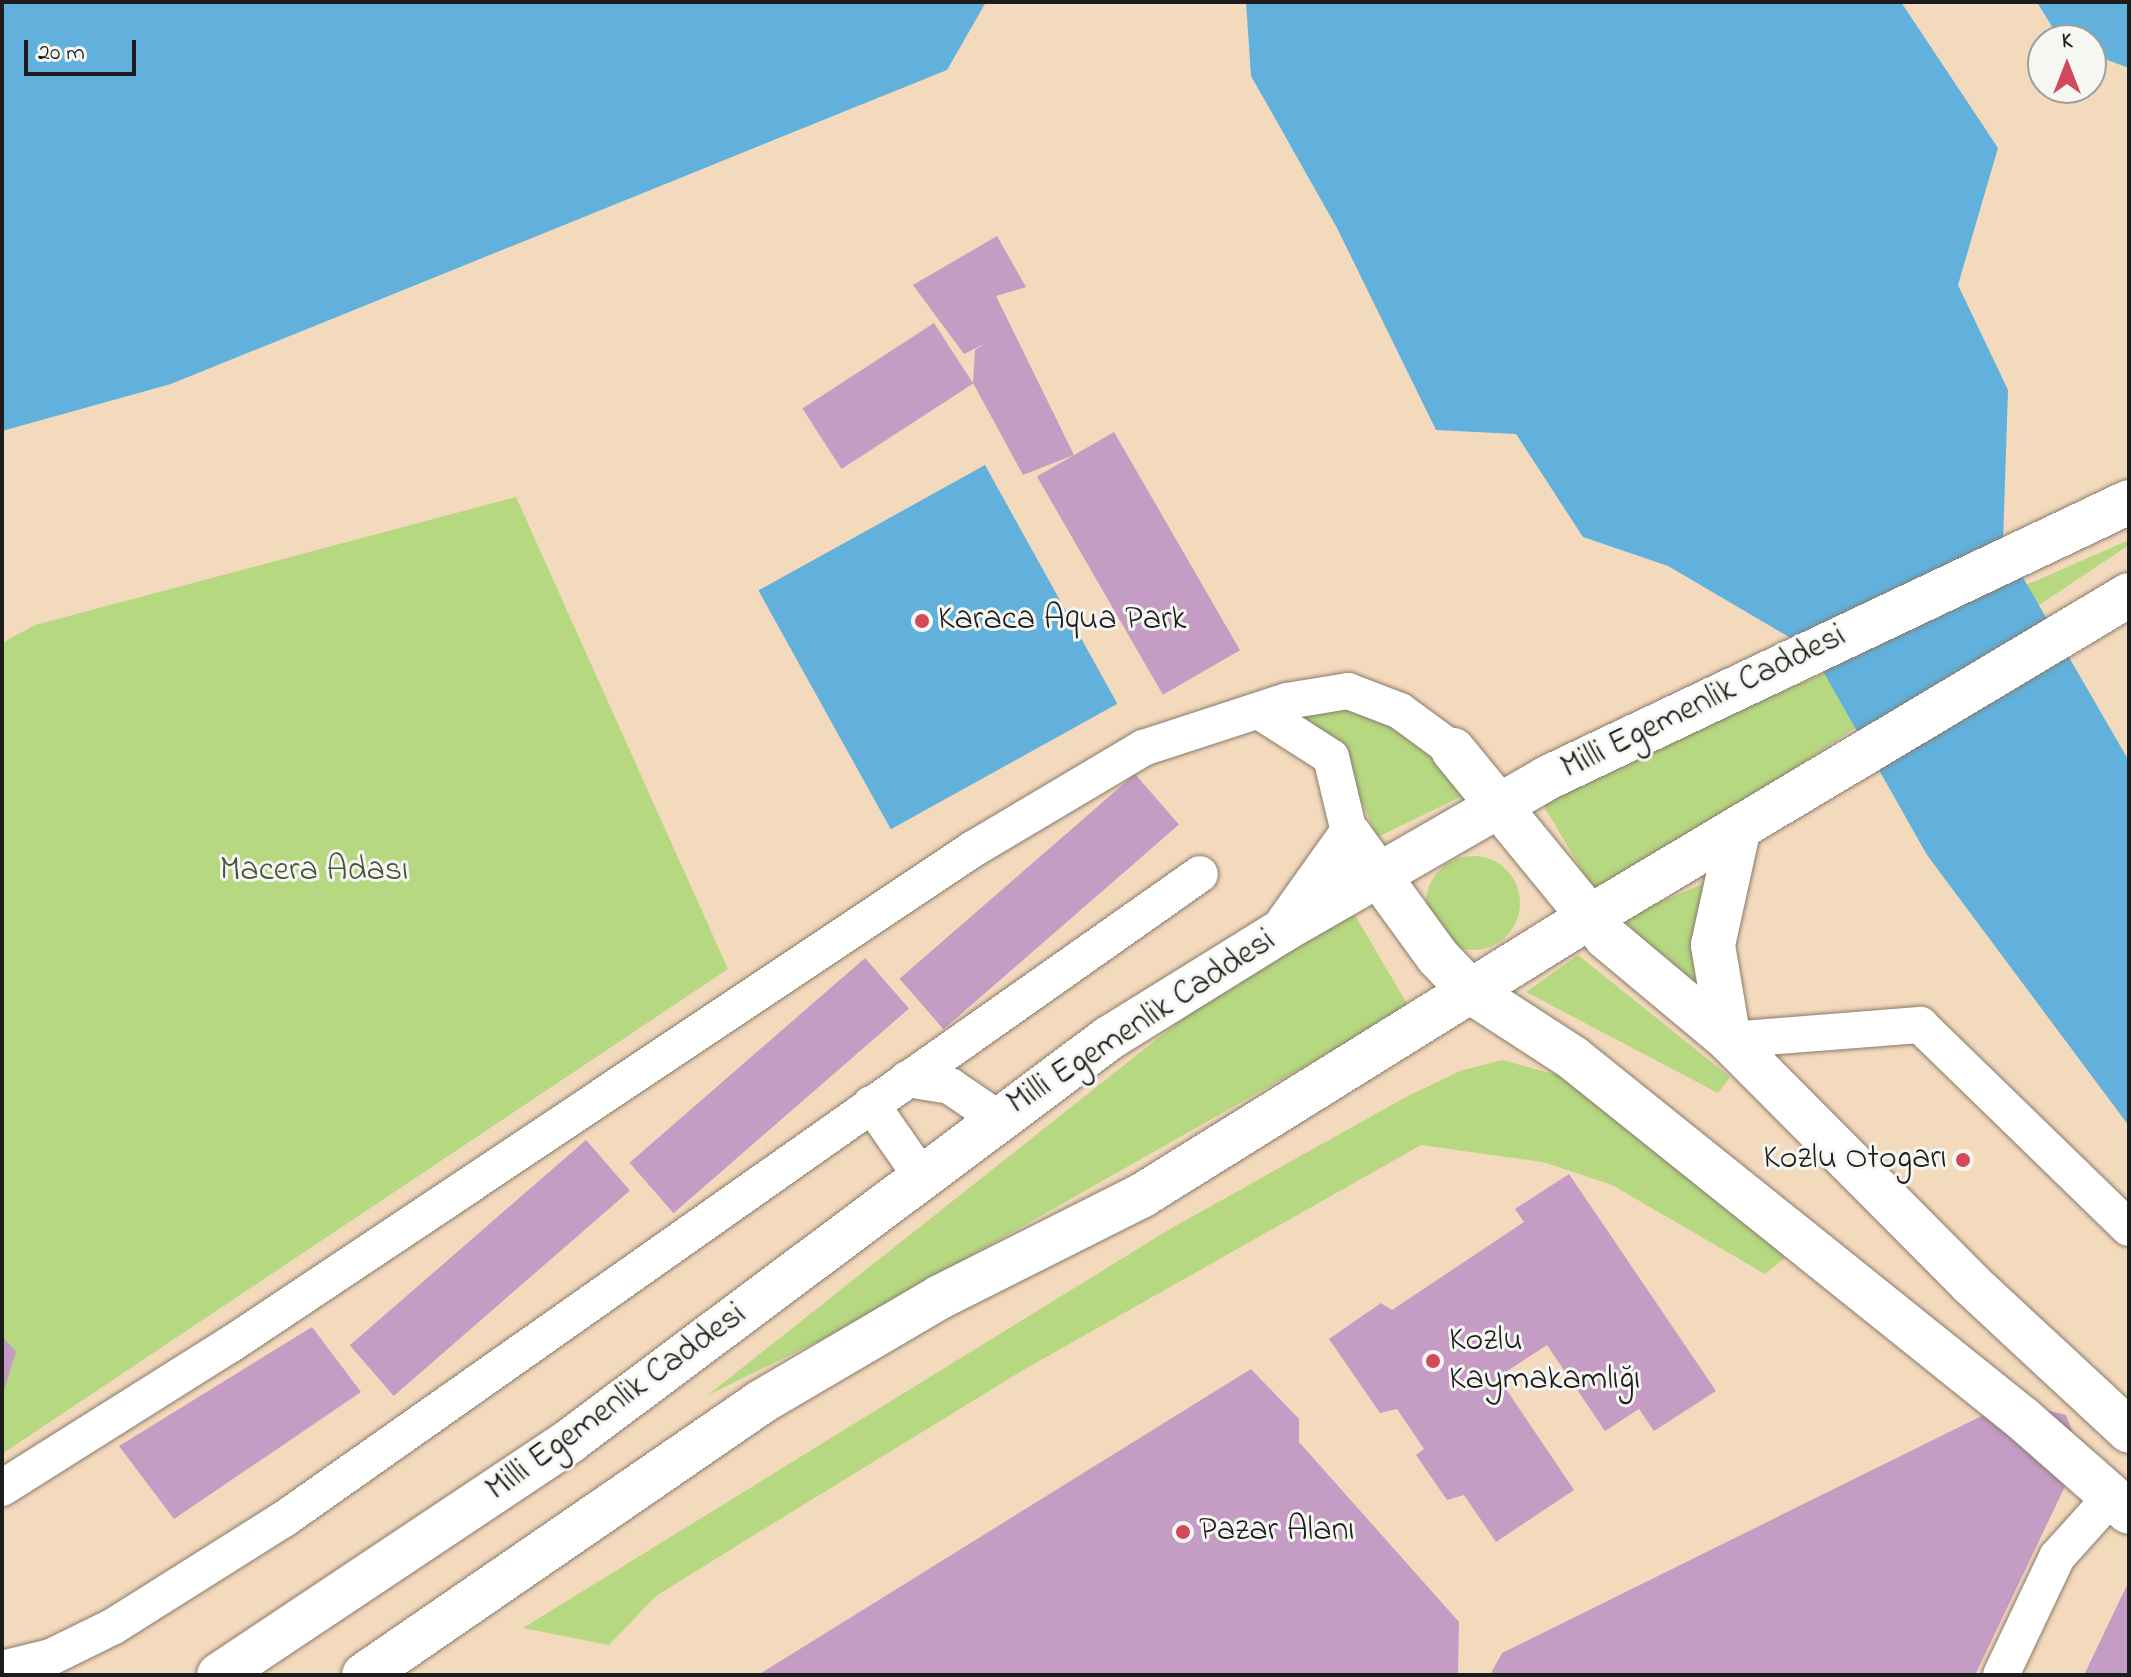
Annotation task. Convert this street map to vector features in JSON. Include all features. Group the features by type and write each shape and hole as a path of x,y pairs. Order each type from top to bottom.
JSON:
{"highway":[{"name":"Milli Egemenlik Caddesi","path":"224,1671 571,1440 997,1118 1109,1038 1283,930 1547,778 2129,502"},
{"path":"364,1675 761,1402 952,1290 1141,1196 1588,918 2129,595"},
{"path":"1453,750 1547,778"},
{"path":"1453,750 1495,808 1588,918 1729,1040 1970,1283 2129,1431"},
{"path":"1729,1040 1713,945 1738,831"},
{"path":"1283,930 1350,836 1470,991 1573,1058 2022,1418 2120,1505"},
{"path":"1416,1027 1501,1032 1573,1058"}],"street":[{"path":"2,1488 231,1344 973,849 1143,748 1287,701 1348,691 1400,711 1453,750"},
{"path":"1259,711 1331,757 1350,836"},
{"path":"2,1669 51,1657 114,1626 284,1519 1200,874"},
{"path":"1729,1040 1920,1025 2129,1228"},
{"path":"907,1079 950,1086 997,1118"},
{"path":"871,1104 921,1176"},
{"path":"2001,1675 2057,1557 2120,1505"}],"green space":[{"name":"Macera Adası","path":"516,497 728,969 2,1454 2,643 35,625"},
{"path":"2129,540 2129,545 1599,899 1539,798"},
{"path":"1340,704 1389,724 1428,755 1462,796 1378,837 1331,739 1295,710"},
{"path":"1473,856 1491,860 1506,870 1516,885 1520,903 1516,921 1506,936 1491,946 1473,950 1455,946 1440,936 1430,921 1426,903 1430,885 1440,870 1455,860"},
{"path":"1717,878 1699,918 1694,990 1622,918"},
{"path":"1349,905 1409,1007 831,1335 708,1395 1191,1012"},
{"path":"1578,955 1730,1077 1718,1093 1526,992"},
{"path":"1502,1060 1579,1081 1770,1233 1785,1258 1765,1274 1612,1185 1543,1162 1421,1145 1025,1369 759,1532 656,1596 609,1645 523,1628 1170,1229 1406,1097 1460,1071"}],"water":[{"path":"2,2 986,2 947,70 171,384 2,431"},
{"path":"1246,2 1901,2 1998,148 1958,285 2008,390 2003,543 2129,761 2129,1126 1927,855 1811,650 1668,566 1583,537 1516,434 1436,430 1337,228 1251,76"},
{"path":"2037,2 2129,2 2129,68 2107,60 2107,24 2050,24"},
{"name":"Karaca Aqua Park","path":"985,465 1117,704 891,829 758,591"}],"building":[{"path":"997,236 1026,287 996,296 1074,455 1023,475 973,383 975,350 984,344 964,354 913,285"},
{"path":"934,323 973,383 842,469 802,409"},
{"path":"1114,432 1240,650 1163,695 1037,476"},
{"path":"1135,774 1179,825 943,1029 900,979"},
{"path":"865,958 909,1009 673,1213 630,1163"},
{"path":"586,1140 630,1191 394,1396 350,1345"},
{"name":"Kozlu Kaymakamlığı","path":"1569,1174 1716,1391 1654,1431 1639,1409 1605,1431 1547,1345 1498,1377 1574,1490 1496,1542 1464,1495 1447,1500 1416,1455 1424,1449 1397,1409 1380,1413 1329,1339 1381,1303 1392,1310 1524,1222 1515,1209"},
{"path":"312,1327 361,1392 174,1519 119,1446"},
{"path":"2,1336 16,1352 3,1393 2,1393"},
{"name":"Pazar Alanı","path":"1251,1369 1299,1419 1299,1442 1459,1622 1458,1675 758,1675"},
{"path":"2012,1401 2066,1415 2081,1453 1975,1675 1490,1675 1502,1653"},
{"path":"2129,1581 2129,1675 2084,1675"}],"place":[{"name":"Karaca Aqua Park","path":"922,621"},
{"name":"Kozlu Otogarı","path":"1963,1160"},
{"name":"Kozlu Kaymakamlığı","path":"1433,1361"},
{"name":"Pazar Alanı","path":"1183,1532"}]}
